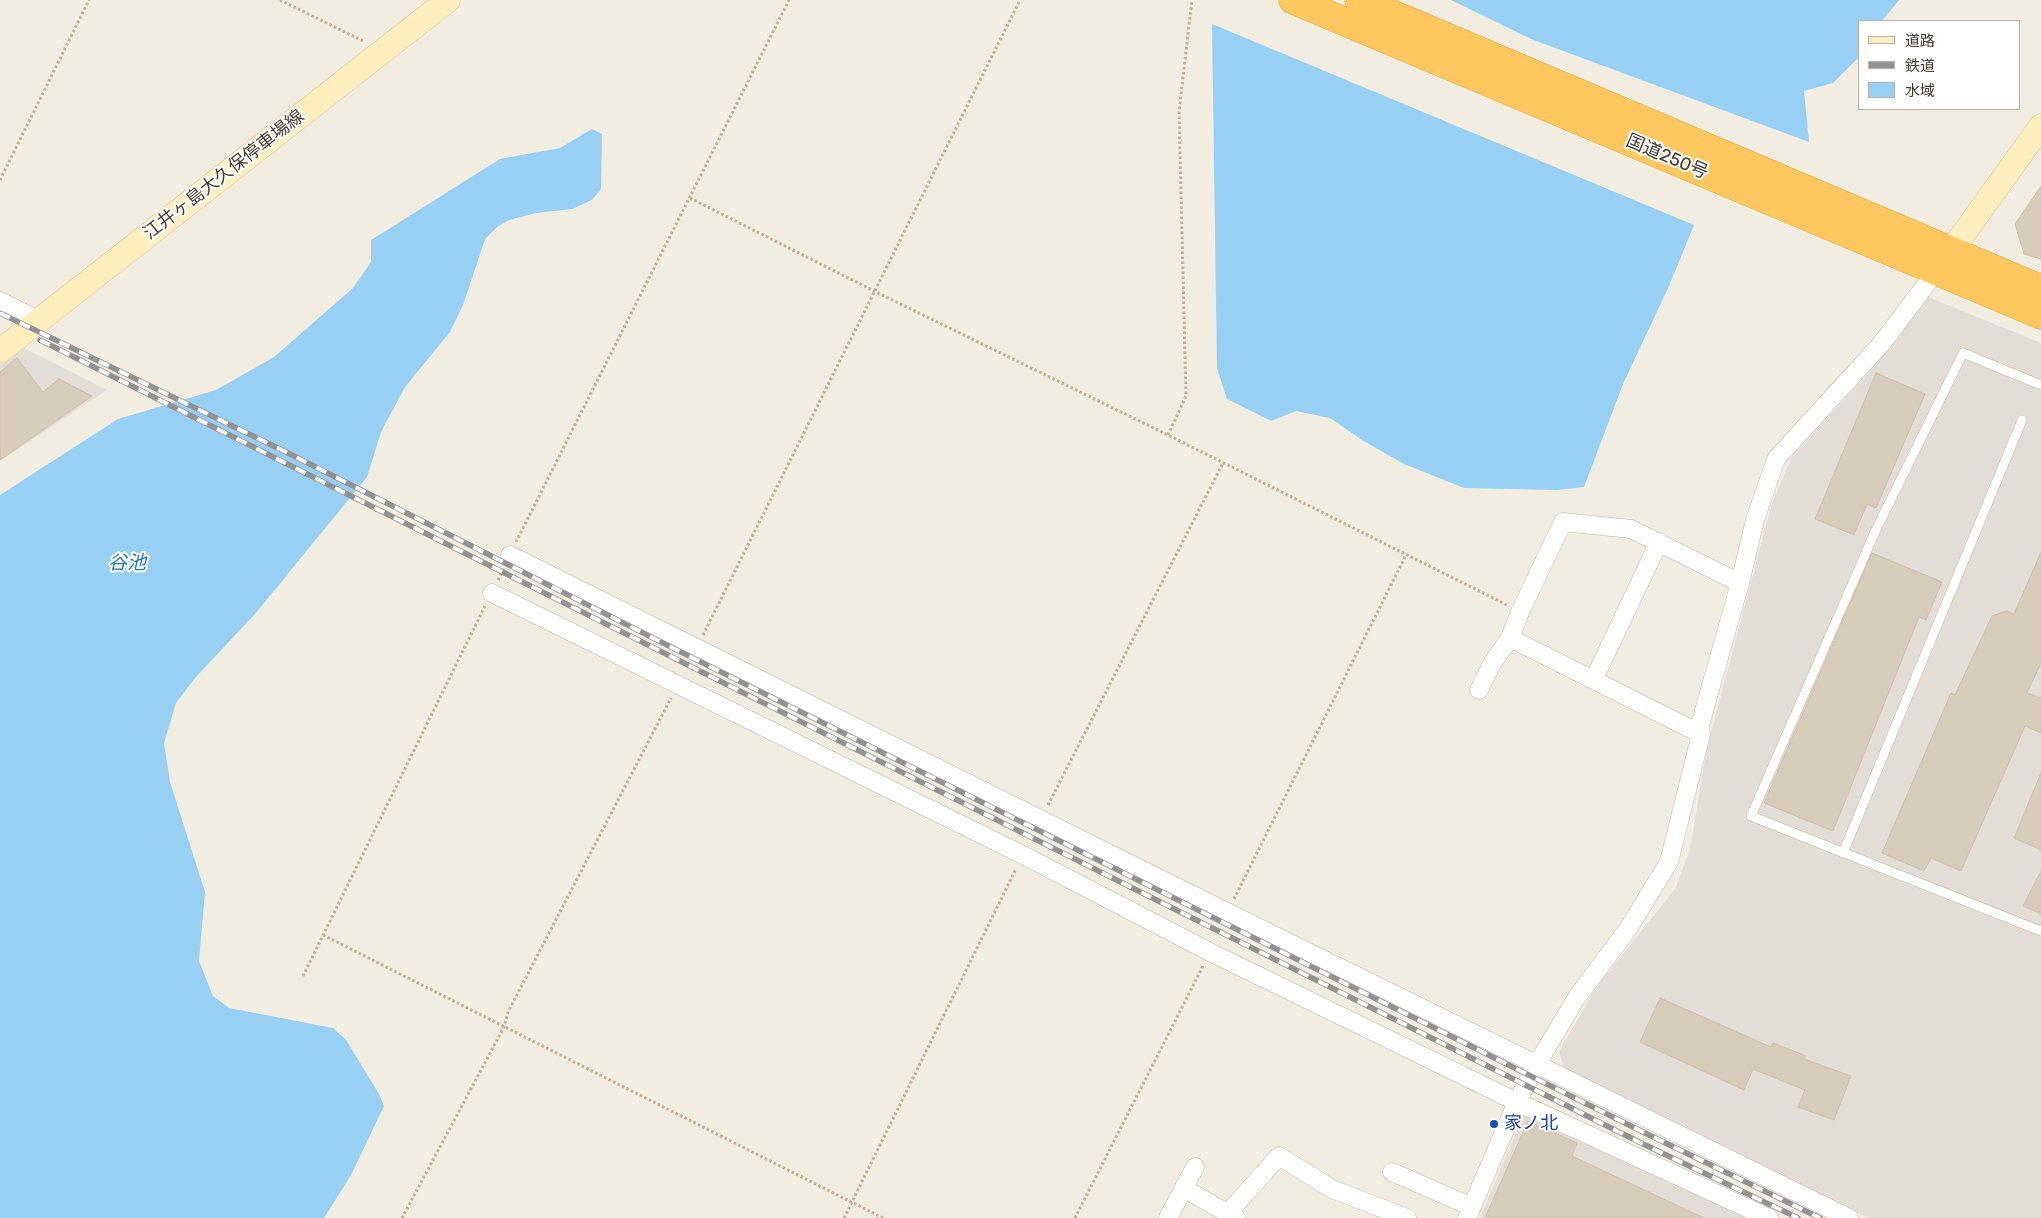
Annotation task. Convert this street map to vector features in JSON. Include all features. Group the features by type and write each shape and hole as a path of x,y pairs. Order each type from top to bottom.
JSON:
{"highway":[{"name":"国道250号","path":"1293,0 1944,260 2041,288"},
{"name":"国道250号","path":"1359,0 1944,260 2041,315"}],"main road":[{"name":"江井ヶ島大久保停車場線","path":"0,351 448,0"},
{"path":"1944,260 2041,126"}],"street":[{"path":"1392,1172 1469,1213 1517,1102 1537,1064 1577,997 1628,929 1669,862 1702,734 1700,725 1740,583 1755,520 1776,459 1882,343 1944,260"},
{"path":"0,301 38,320"},
{"path":"1479,690 1493,662 1510,638 1520,612 1563,522 1631,529 1740,583"},
{"path":"1594,679 1659,542"},
{"path":"510,555 1227,912 1849,1218"},
{"path":"492,593 1023,855 1210,952 1517,1102 1769,1218"},
{"path":"1510,638 1702,734"},
{"path":"1185,1189 1232,1215 1279,1156 1332,1189 1406,1218"},
{"path":"1168,1218 1195,1167"}],"lane":[{"path":"2041,385 1963,353 1875,532 1751,816 2041,931"},
{"path":"1843,853 2022,420"}],"path":[{"path":"0,180 89,0"},
{"path":"280,0 383,51"},
{"path":"303,976 510,555 789,0"},
{"path":"697,647 1020,0"},
{"path":"1168,435 1186,396 1179,112 1192,0"},
{"path":"690,198 1520,612"},
{"path":"1227,912 1406,555"},
{"path":"402,1218 504,1027 508,1012 678,685"},
{"path":"323,935 883,1218"},
{"path":"1075,1218 1210,952"}],"shaded area":[{"path":"1928,297 2041,343 2041,1218 1868,1218 1564,1068 1559,1052 1595,989 1675,889 1690,850 1707,748 1772,503 1792,457 1871,370"},
{"path":"24,348 107,390 0,461 0,366"},
{"path":"1525,1112 1747,1218 1480,1218"}],"water":[{"path":"1451,0 1899,0 1883,20 1858,20 1858,58 1833,83 1804,91 1809,142 1531,39"},
{"path":"1212,24 1694,225 1669,286 1623,384 1584,487 1557,490 1464,488 1404,464 1362,440 1330,418 1296,411 1271,421 1227,399 1217,368"},
{"name":"谷池","path":"592,129 602,134 601,189 592,200 572,209 536,213 509,220 497,227 485,239 463,305 450,332 405,387 381,432 367,477 255,614 195,678 176,703 164,743 170,782 205,892 199,961 213,996 229,1008 333,1028 346,1040 379,1094 384,1106 351,1175 324,1218 0,1218 0,495 118,419 216,390 274,357 353,288 371,262 371,240 500,159 560,148"}],"building":[{"path":"2041,186 2041,259 2024,254 2015,224"},
{"path":"17,358 43,392 59,379 92,396 0,460 0,372"},
{"path":"1876,373 1925,394 1876,508 1867,504 1854,535 1815,519"},
{"path":"2041,552 2041,663 2027,693 2041,698 2041,733 2025,726 1961,871 1931,858 1924,871 1882,853 1951,693 1955,695 1992,616 2006,611 2014,614"},
{"path":"1872,553 1942,582 1926,620 1919,617 1833,831 1764,803"},
{"path":"2041,773 2041,850 2014,838"},
{"path":"2041,871 2041,914 2023,906"},
{"path":"1660,998 1771,1047 1773,1043 1806,1056 1804,1059 1851,1076 1834,1120 1798,1107 1805,1090 1753,1069 1744,1090 1640,1042"},
{"path":"1528,1121 1577,1143 1572,1156 1704,1218 1485,1218"}],"railway":[{"path":"0,313 288,453 669,646 1645,1133 1820,1218"},
{"path":"40,340 1639,1142 1798,1218"}],"place":[{"name":"家ノ北","path":"1494,1124"}]}
